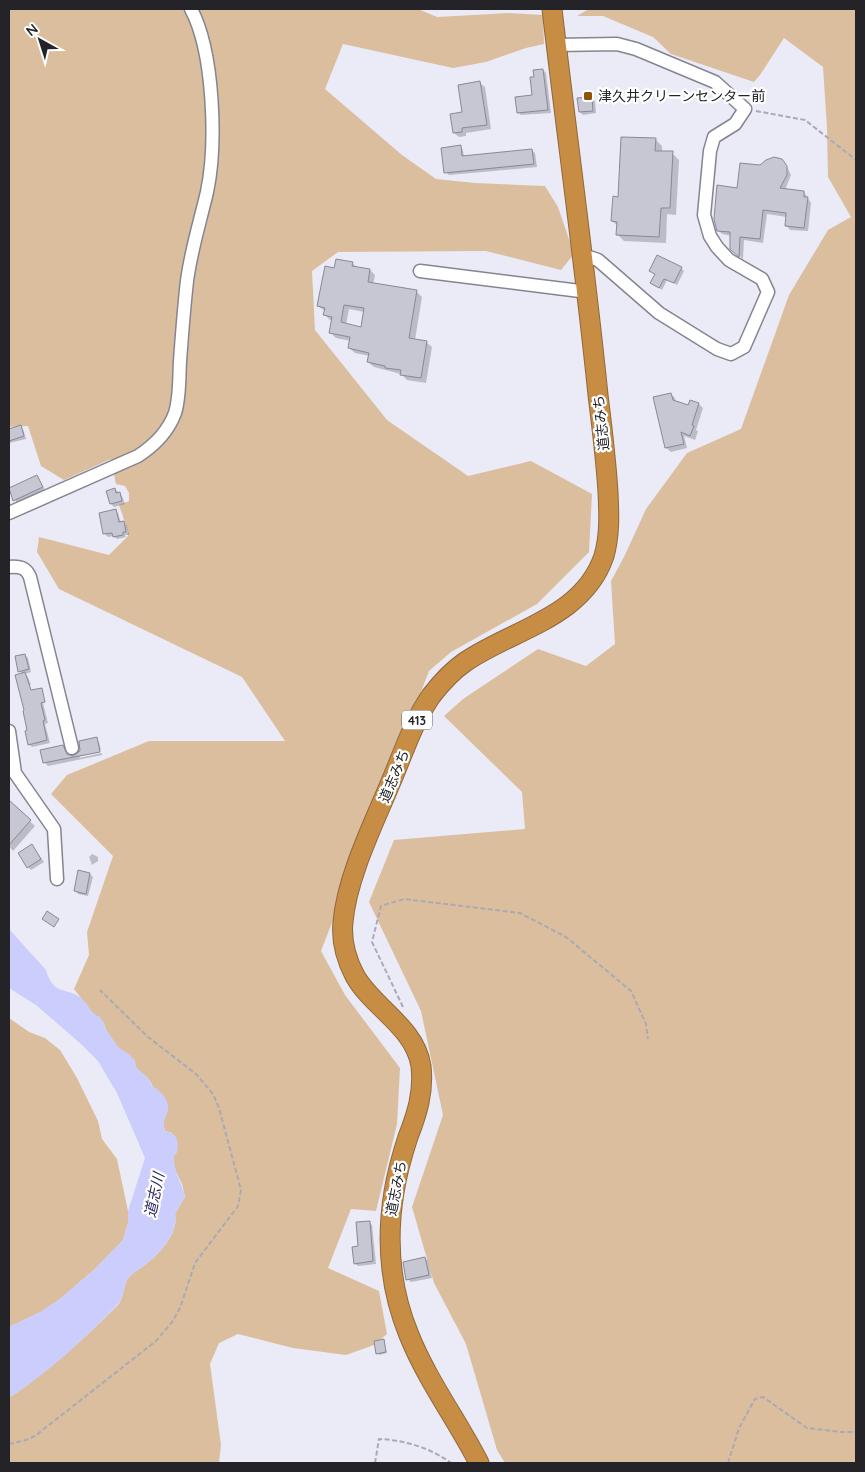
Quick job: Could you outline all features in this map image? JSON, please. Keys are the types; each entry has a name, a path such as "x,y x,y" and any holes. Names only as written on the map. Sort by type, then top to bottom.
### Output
{"highway":[{"name":"道志みち","path":"478,1463 463,1432 421,1362 408,1335 392,1279 390,1252 391,1210 402,1154 416,1120 420,1102 422,1084 418,1055 396,1021 370,996 357,980 345,952 342,936 346,900 360,861 416,722 430,697 454,670 489,648 544,621 566,607 580,594 593,577 603,558 608,537 607,472 588,292 552,9"}],"street":[{"path":"9,513 138,456 150,448 164,433 175,413 189,264 207,190 212,136 212,114 204,42 197,20 191,9"},
{"path":"556,45 617,44 636,49 715,82 745,109 736,124 714,137 710,152 704,215 710,236 717,247 729,260 762,279 768,292 744,347 731,354 717,349 659,313 598,260 583,255"},
{"path":"420,271 588,292"},
{"path":"9,567 18,566 23,568 30,577 72,748"},
{"path":"9,731 15,773 54,829 57,879"}],"path":[{"path":"745,109 805,120 856,160"},
{"path":"396,1021 406,1012 372,942 381,906 404,898 520,913 566,937 631,992 646,1024 648,1038"},
{"path":"9,1444 35,1436 156,1341 172,1322 180,1308 195,1263 238,1206 241,1190 219,1108 213,1094 196,1074 148,1037 100,990"},
{"path":"728,1463 738,1428 755,1399 763,1397 808,1428 856,1432"},
{"path":"375,1463 379,1439 394,1439 436,1452 451,1463"}],"shaded area":[{"path":"9,9 418,9 437,17 509,13 543,15 544,44 526,48 486,62 453,68 343,44 325,89 402,155 436,179 545,186 558,207 574,254 561,270 486,251 338,252 312,271 315,330 387,420 468,476 531,461 592,494 589,552 537,604 451,652 429,671 321,951 345,995 400,1068 397,1124 376,1211 351,1209 328,1268 379,1291 387,1334 374,1345 346,1355 293,1348 238,1334 219,1343 210,1364 221,1445 219,1463 9,1463 9,1398 66,1354 118,1305 129,1278 167,1243 174,1229 175,1214 185,1197 182,1184 173,1165 172,1133 165,1131 163,1123 166,1113 154,1089 147,1077 135,1067 135,1061 117,1046 104,1023 95,1016 74,989 89,955 87,932 113,856 51,794 67,775 149,741 285,741 242,677 59,589 37,552 39,537 109,555 128,536 119,505 129,501 129,493 125,486 116,484 111,459 64,480 41,466 28,426 9,427"},
{"path":"589,9 856,9 856,1463 505,1463 497,1450 466,1344 434,1283 412,1207 443,1115 421,1011 369,902 394,840 525,829 522,792 444,716 463,699 538,649 586,666 615,644 611,581 646,509 687,453 741,429 789,295 828,230 851,217 828,177 823,67 784,38 754,82 671,54 653,37 603,16 577,16"},
{"path":"9,1018 29,1032 45,1038 60,1050 77,1078 98,1121 102,1139 117,1159 128,1211 128,1223 123,1240 95,1269 60,1299 41,1312 9,1327"}],"water":[{"name":"道志川","path":"9,929 46,970 56,988 75,994 86,1003 94,1014 100,1017 119,1048 129,1054 135,1061 138,1069 165,1098 168,1108 164,1120 165,1131 173,1134 178,1142 174,1161 185,1197 175,1214 174,1229 167,1243 127,1280 117,1305 66,1354 9,1398 9,1327 40,1312 60,1299 95,1269 123,1240 128,1223 128,1211 145,1158 117,1093 98,1061 36,1005 9,988"}],"building":[{"path":"543,69 548,110 517,113 515,97 532,95 530,77 534,77 533,70"},
{"path":"480,81 487,125 462,128 462,132 453,133 450,114 462,112 458,85"},
{"path":"592,97 593,111 579,112 577,98"},
{"path":"621,137 656,138 655,151 673,151 670,208 661,208 659,237 616,235 617,222 611,221 613,196 618,197"},
{"path":"461,145 462,156 532,149 534,164 444,173 441,148"},
{"path":"774,157 782,159 787,166 787,175 780,188 804,191 804,197 808,197 804,228 785,226 786,213 763,210 760,239 740,237 739,257 730,249 730,232 717,231 714,219 717,185 737,188 740,163 760,165"},
{"path":"657,255 682,267 674,283 664,279 659,288 650,283 655,274 649,271"},
{"path":"336,259 353,262 352,266 370,269 368,282 417,290 409,338 427,341 421,378 400,375 401,370 385,368 385,366 367,362 369,353 348,348 350,337 329,333 332,317 323,315 325,308 317,306 325,266 334,268","holes":["344,305 364,308 361,327 341,322"]},
{"path":"671,393 673,400 688,405 690,400 699,403 690,436 681,432 684,444 665,448 653,397"},
{"path":"21,425 24,436 9,441 9,429"},
{"path":"37,475 43,487 13,501 9,488"},
{"path":"115,488 116,493 120,492 122,501 110,504 106,491"},
{"path":"116,509 119,522 124,521 126,532 123,532 123,535 113,537 112,533 103,534 99,513"},
{"path":"25,654 29,669 18,672 15,656"},
{"path":"25,672 31,690 42,688 45,702 41,703 47,740 28,745 24,710 15,675"},
{"path":"97,737 100,752 43,763 40,750 63,745 67,754 73,756 80,751 79,741"},
{"path":"9,800 31,820 9,845"},
{"path":"32,844 41,859 27,868 18,853"},
{"path":"78,870 90,873 86,894 74,891"},
{"path":"47,911 59,919 54,927 42,919"},
{"path":"370,1221 373,1261 354,1264 352,1247 358,1246 356,1222"},
{"path":"425,1257 429,1275 406,1280 403,1262"},
{"path":"384,1339 386,1352 376,1354 374,1341"}],"place":[{"name":"津久井クリーンセンター前","path":"588,96"}]}
